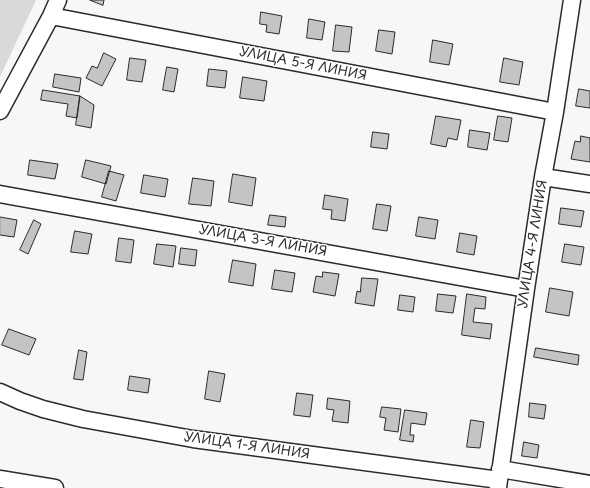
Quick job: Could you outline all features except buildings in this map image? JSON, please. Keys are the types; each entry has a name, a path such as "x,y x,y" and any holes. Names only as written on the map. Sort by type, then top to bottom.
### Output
{"street":[{"path":"0,111 51,16 58,0"},
{"name":"УЛИЦА 4-Я ЛИНИЯ","path":"499,479 543,176 555,112 572,0"},
{"name":"УЛИЦА 5-Я ЛИНИЯ","path":"51,16 555,112"},
{"path":"543,176 590,184"},
{"name":"УЛИЦА 3-Я ЛИНИЯ","path":"0,194 526,289"},
{"name":"УЛИЦА 1-Я ЛИНИЯ","path":"0,392 20,402 42,409 83,419 185,438 499,479 590,484"},
{"path":"0,479 55,488"}],"shaded area":[{"path":"0,0 36,0 0,77"}]}
